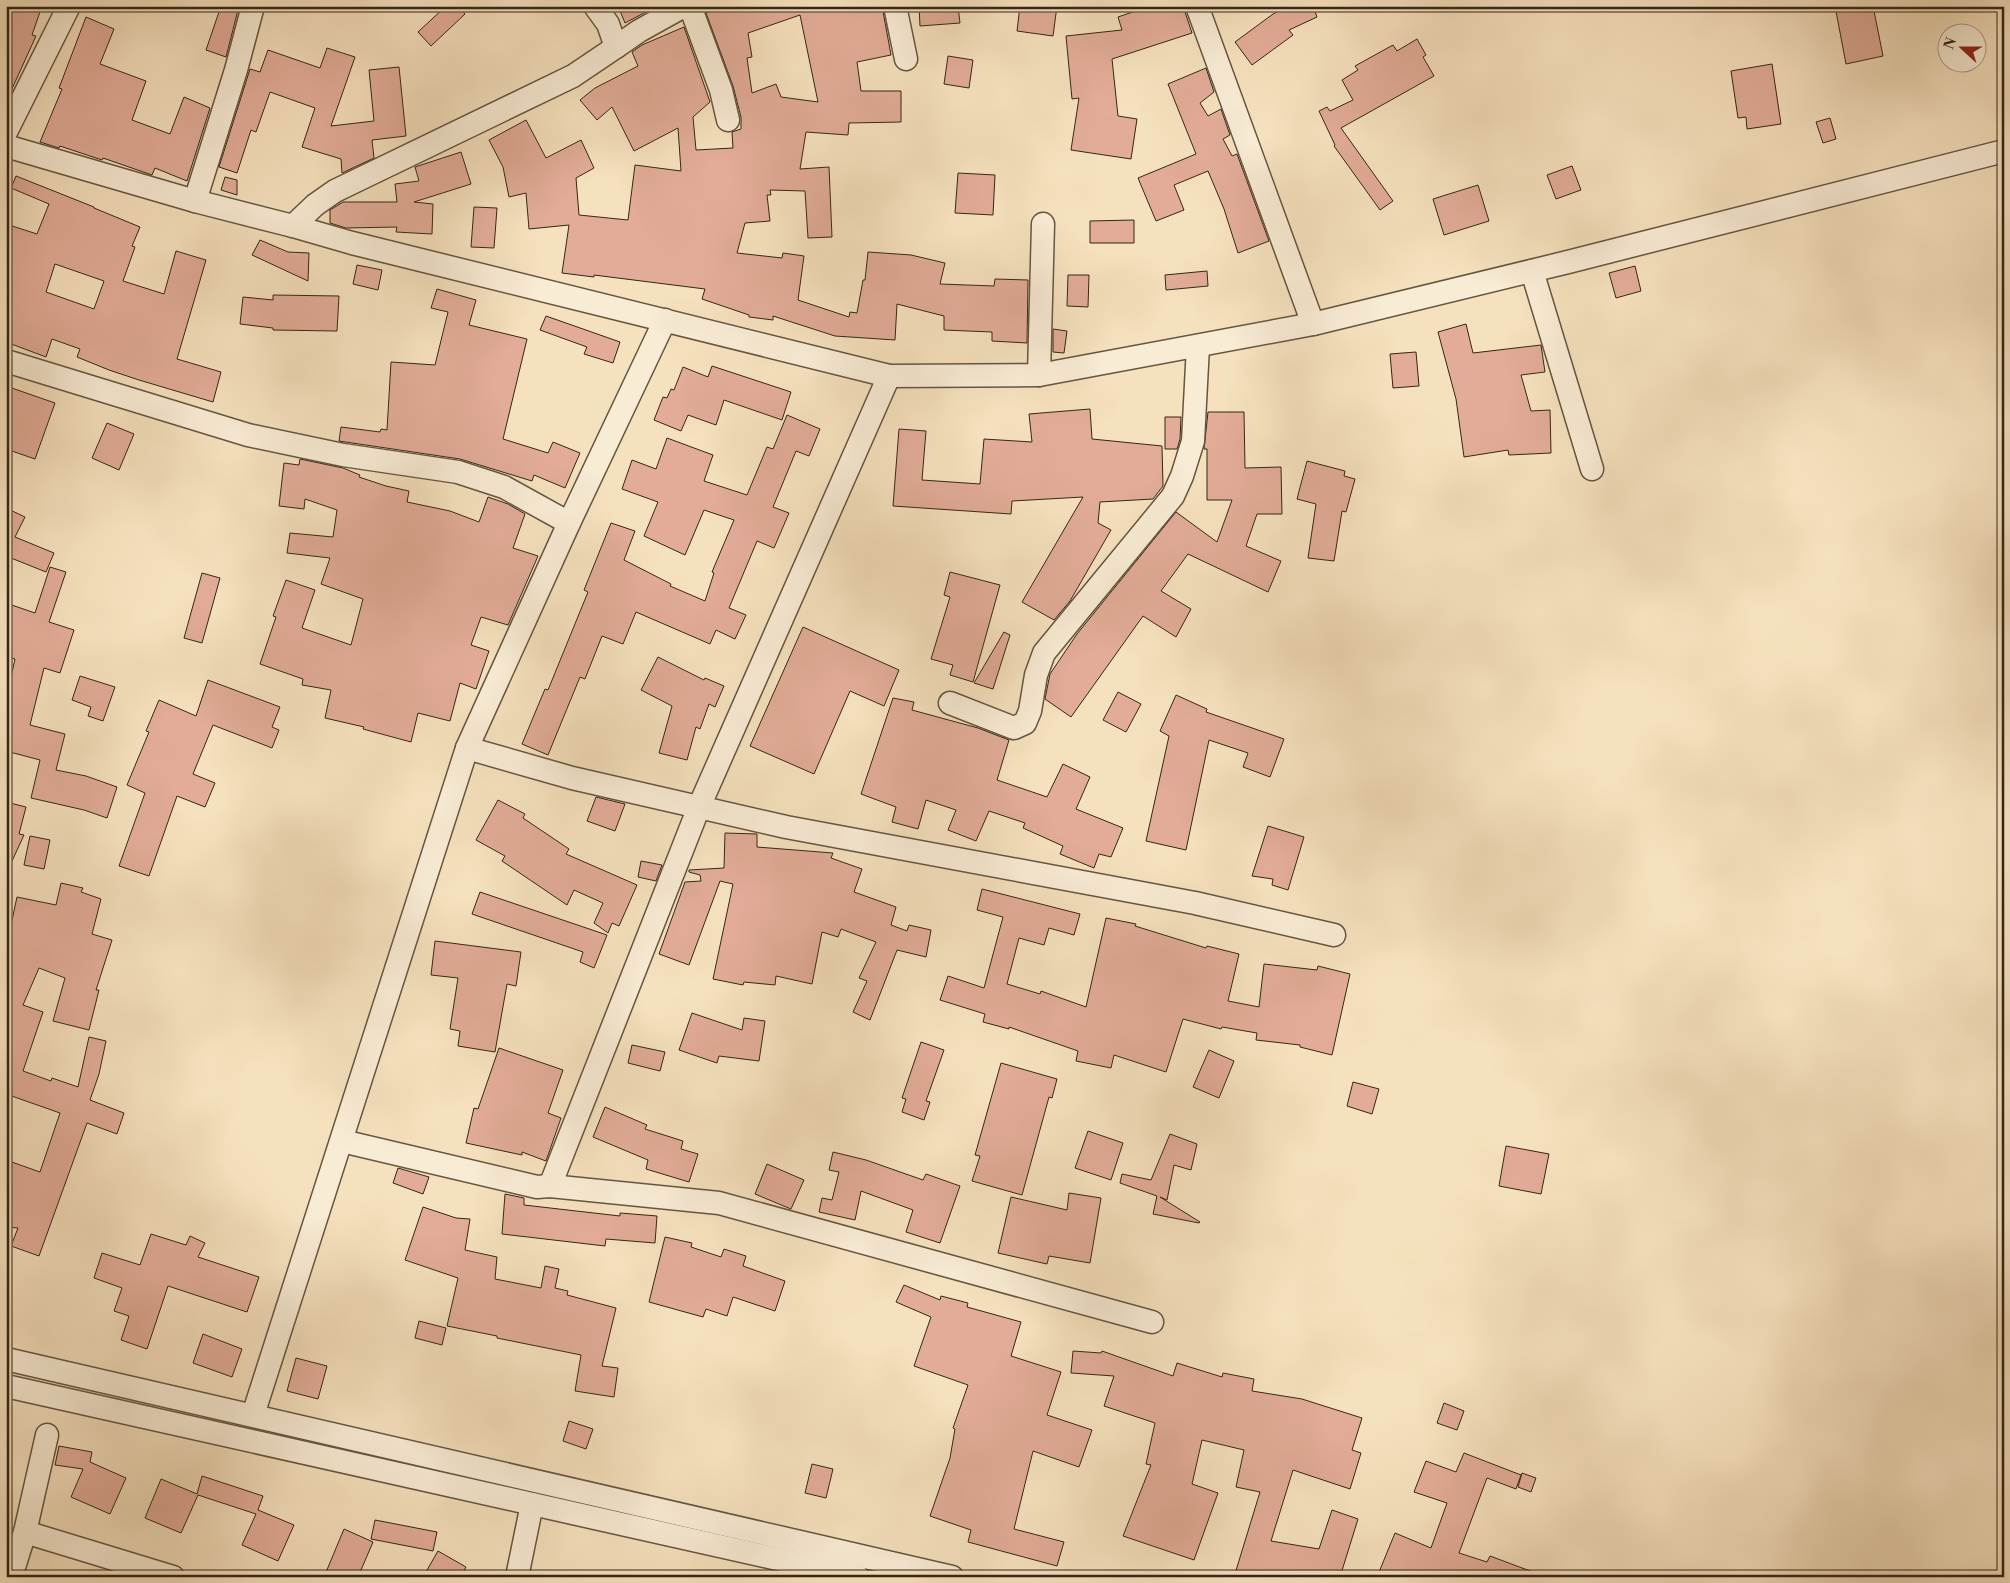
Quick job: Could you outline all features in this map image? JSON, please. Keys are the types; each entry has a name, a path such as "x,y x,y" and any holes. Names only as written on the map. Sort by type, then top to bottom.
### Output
{"street":[{"path":"6,132 69,6"},
{"path":"195,201 254,6"},
{"path":"595,6 608,24 616,48"},
{"path":"293,226 315,205 335,191 573,76 639,31 684,6"},
{"path":"690,6 721,90 728,120"},
{"path":"895,6 906,59"},
{"path":"1197,6 1313,324"},
{"path":"6,146 195,201 352,243 889,376 1039,374 1313,324 2004,151"},
{"path":"1039,374 1043,224"},
{"path":"1532,270 1592,469"},
{"path":"254,1415 467,748 569,523 665,320"},
{"path":"950,704 1014,728 1025,723 1030,711 1036,675 1044,653 1173,496 1182,476 1193,441 1198,346"},
{"path":"6,361 248,435 343,456 458,472 504,487 569,523"},
{"path":"550,1186 699,807 889,376"},
{"path":"467,748 572,778 786,827 1195,903 1334,935"},
{"path":"342,1141 537,1187 550,1186 719,1203 1152,1322"},
{"path":"6,1359 952,1577"},
{"path":"6,1386 858,1577"},
{"path":"11,1577 25,1532 47,1435"},
{"path":"517,1577 532,1504"},
{"path":"25,1532 173,1577"}],"building":[{"path":"6,6 42,6 32,35 36,36 6,102"},
{"path":"221,6 239,6 226,57 206,50"},
{"path":"446,6 458,6 465,14 431,46 418,32"},
{"path":"618,6 657,6 625,23"},
{"path":"725,6 882,6 891,55 857,62 861,91 901,91 901,122 849,123 848,135 806,132 800,169 829,167 832,237 808,238 805,191 770,190 771,195 767,195 770,221 745,223 737,253 782,258 783,253 804,256 798,300 849,317 850,312 857,313 863,280 865,280 868,252 911,255 945,263 940,284 994,286 995,279 1028,280 1027,343 992,341 992,332 944,330 944,316 897,304 895,340 835,336 773,316 773,320 749,317 749,315 702,299 705,289 594,275 594,277 562,273 569,225 529,229 526,193 509,197 503,167 489,140 526,120 546,158 581,140 594,168 576,178 579,215 628,220 635,165 681,171 678,128 634,151 612,107 597,120 580,100 595,88 638,66 632,52 642,45 684,27 710,102 693,117 696,150 733,148 732,132 741,129 741,117 733,86 706,13","holes":["800,15 818,102 781,97 776,84 752,93 747,58 752,57 748,33"]},
{"path":"919,6 958,6 960,23 920,26"},
{"path":"1020,6 1057,6 1053,36 1017,31"},
{"path":"1150,6 1183,6 1192,33 1112,59 1118,116 1137,119 1131,159 1071,150 1079,98 1072,99 1066,36 1122,30 1118,17"},
{"path":"1289,6 1313,6 1317,17 1289,30 1293,35 1252,65 1235,42 1273,14"},
{"path":"1835,6 1873,6 1883,56 1846,64"},
{"path":"86,17 114,29 100,64 146,81 132,120 170,134 184,97 210,108 187,181 155,168 152,175 103,158 102,160 60,146 59,148 40,142 62,89 59,88"},
{"path":"1417,39 1426,55 1423,57 1434,76 1341,128 1393,201 1380,210 1334,146 1319,111 1327,107 1330,111 1353,100 1342,80 1358,70 1355,66 1393,45 1397,51"},
{"path":"327,48 355,57 331,126 374,121 369,70 399,67 406,136 372,140 374,158 342,173 341,159 302,147 315,108 270,92 256,132 251,130 237,173 219,167 250,69 260,72 268,50 320,68"},
{"path":"948,56 973,60 969,88 944,84"},
{"path":"1772,64 1781,124 1747,129 1746,117 1738,118 1731,71"},
{"path":"1206,68 1214,92 1200,103 1208,116 1221,109 1230,135 1223,139 1232,156 1237,154 1269,241 1238,253 1224,209 1208,171 1174,185 1184,210 1156,221 1138,178 1196,154 1168,84"},
{"path":"1830,118 1836,139 1823,143 1816,122"},
{"path":"461,152 471,184 414,202 433,204 432,234 396,232 397,227 346,228 330,223 330,210 343,202 397,202 395,184 419,181 415,167"},
{"path":"1572,166 1581,190 1556,199 1547,175"},
{"path":"958,173 995,175 993,215 955,213"},
{"path":"16,176 140,227 132,246 135,247 123,281 164,294 176,251 206,260 177,359 221,372 213,402 109,370 77,357 80,349 52,339 46,357 6,342 6,224 37,234 49,204 11,188","holes":["55,264 104,281 94,309 46,292"]},
{"path":"225,177 237,180 237,195 221,190"},
{"path":"1478,185 1489,221 1444,235 1433,199"},
{"path":"474,207 497,208 494,248 471,247"},
{"path":"1134,220 1134,243 1090,243 1090,221"},
{"path":"260,240 288,252 309,253 308,281 252,255"},
{"path":"357,265 382,270 378,290 353,284"},
{"path":"1635,266 1641,291 1616,298 1609,273"},
{"path":"1207,271 1208,286 1166,290 1165,275"},
{"path":"1068,275 1089,275 1088,307 1067,306"},
{"path":"437,289 476,300 469,325 527,339 503,439 548,453 553,442 580,453 565,488 534,475 532,481 460,459 339,441 341,427 380,432 381,429 387,430 391,362 435,365 448,312 431,308"},
{"path":"273,295 339,296 337,331 273,330 273,328 240,324 243,297 273,300"},
{"path":"546,316 620,342 613,363 584,354 587,347 540,330"},
{"path":"1466,324 1473,353 1541,345 1545,372 1521,375 1531,411 1550,410 1551,453 1509,455 1508,450 1464,457 1456,399 1438,332"},
{"path":"1053,329 1067,331 1064,353 1053,352"},
{"path":"1416,352 1419,386 1393,388 1390,354"},
{"path":"712,366 791,392 782,420 724,400 716,425 688,415 681,431 654,420 663,397 667,398 671,389 674,390 683,367 708,377"},
{"path":"6,386 55,403 35,459 6,449"},
{"path":"1090,409 1092,439 1162,446 1163,486 1153,499 1100,502 1098,523 1111,530 1070,601 1054,620 1022,602 1083,497 1012,501 1011,514 893,506 899,429 926,431 922,480 980,484 984,439 1032,442 1029,414"},
{"path":"1208,412 1244,412 1245,468 1281,467 1282,514 1257,514 1246,546 1281,561 1268,592 1188,554 1161,591 1191,609 1176,637 1143,616 1071,717 1045,699 1050,674 1077,634 1176,512 1217,542 1232,500 1207,500 1207,449 1204,449"},
{"path":"787,415 820,429 809,456 796,451 773,507 789,513 774,548 757,541 729,608 746,615 735,639 716,630 710,644 636,612 623,644 602,636 585,679 580,677 548,755 522,744 545,689 548,690 588,592 584,590 611,523 635,531 624,560 671,584 670,586 705,601 714,573 712,572 734,520 704,510 685,555 644,536 658,502 622,489 632,460 656,469 667,438 713,455 704,481 747,495 767,447 773,449"},
{"path":"1165,417 1181,417 1180,439 1177,449 1165,449"},
{"path":"107,423 134,434 119,470 92,458"},
{"path":"300,459 343,468 360,475 359,477 409,491 407,502 450,511 479,522 488,497 508,504 525,514 513,548 538,556 508,625 481,617 471,645 489,651 476,689 460,683 450,721 418,713 411,742 363,729 364,727 325,718 331,690 302,685 303,679 260,664 276,617 273,616 286,580 315,590 302,628 351,645 363,599 321,584 330,558 287,553 290,533 333,537 337,510 305,499 304,509 279,506 284,463 299,465"},
{"path":"1307,461 1345,471 1344,476 1355,479 1346,512 1342,511 1334,561 1308,558 1316,504 1297,499"},
{"path":"6,508 25,517 15,537 54,553 46,572 6,556"},
{"path":"50,567 66,572 49,622 74,630 60,673 44,668 30,725 65,734 56,770 86,776 117,787 107,818 84,810 31,798 40,760 6,751 6,699 15,659 6,657 6,603 35,613"},
{"path":"950,572 1000,585 973,682 950,675 953,665 931,659 950,597 944,595"},
{"path":"202,573 220,578 202,643 184,638"},
{"path":"803,627 899,670 884,706 850,691 814,774 750,746"},
{"path":"1004,632 1010,635 993,689 974,683"},
{"path":"658,657 704,680 705,678 724,686 715,707 709,704 700,729 696,727 687,760 659,753 672,706 641,690"},
{"path":"80,676 115,687 103,721 88,716 91,707 72,700"},
{"path":"208,680 280,707 272,727 279,730 272,748 213,725 193,774 215,783 205,807 177,796 149,876 119,866 145,793 127,785 149,732 146,731 159,700 196,716"},
{"path":"1118,692 1141,704 1126,732 1103,720"},
{"path":"1176,695 1207,709 1206,712 1284,739 1270,777 1243,767 1248,753 1209,740 1186,850 1146,841 1169,736 1160,731"},
{"path":"893,698 914,702 912,710 978,728 1009,740 997,780 1047,797 1063,764 1090,777 1076,809 1123,828 1111,857 1099,854 1094,868 1060,854 1063,846 1023,828 1025,823 989,811 976,841 948,830 956,810 926,800 918,829 892,822 896,807 861,794"},
{"path":"596,797 625,804 615,831 587,821"},
{"path":"498,800 525,814 523,818 569,849 566,854 637,885 619,926 612,923 608,933 594,923 603,903 574,890 567,905 502,861 505,856 476,840"},
{"path":"6,802 26,807 19,834 24,835 6,874"},
{"path":"1268,826 1304,837 1288,890 1272,885 1273,879 1252,876"},
{"path":"725,833 757,834 757,847 833,853 831,858 862,869 854,892 896,907 891,925 907,931 909,925 931,930 926,957 897,950 870,1020 853,1012 867,981 859,978 876,942 841,929 838,937 822,932 812,984 776,976 775,985 744,982 743,985 713,979 733,884 720,881 689,965 659,954 685,882 701,881 700,875 689,872 689,870 724,868"},
{"path":"30,836 50,840 44,869 24,865"},
{"path":"641,861 662,865 656,881 638,877"},
{"path":"61,883 83,888 81,892 101,899 92,934 112,940 96,990 99,990 89,1030 53,1021 65,978 39,968 23,1005 43,1012 23,1071 51,1081 52,1078 78,1087 89,1037 106,1041 99,1074 90,1100 124,1113 117,1134 87,1123 39,1256 11,1246 18,1228 6,1227 6,1160 40,1172 60,1113 6,1094 6,948 17,897 56,905"},
{"path":"982,889 1080,914 1074,935 1049,928 1044,945 1019,938 1007,984 1040,994 1041,991 1086,1007 1106,918 1136,924 1135,926 1206,948 1207,946 1239,954 1228,1001 1259,1007 1264,964 1317,970 1318,966 1350,974 1332,1055 1300,1047 1300,1045 1256,1040 1257,1033 1222,1027 1221,1029 1183,1019 1166,1072 1114,1055 1111,1068 1076,1061 1078,1051 1009,1027 1009,1029 983,1022 985,1014 940,1000 948,976 984,988 1003,917 977,910"},
{"path":"480,892 607,935 594,968 580,962 583,952 472,914"},
{"path":"435,941 521,952 516,986 507,984 495,1052 458,1046 460,1031 450,1029 458,978 431,975"},
{"path":"692,1013 742,1030 744,1018 765,1021 759,1061 719,1056 717,1063 679,1050"},
{"path":"921,1042 944,1050 926,1101 930,1102 924,1120 902,1112 906,1099 902,1098"},
{"path":"632,1045 665,1052 660,1071 628,1063"},
{"path":"499,1048 563,1070 548,1113 561,1118 546,1161 522,1152 522,1155 466,1143 474,1108 478,1109"},
{"path":"1209,1050 1234,1061 1219,1098 1193,1087"},
{"path":"1001,1063 1057,1079 1052,1098 1049,1097 1022,1195 972,1181 980,1156 975,1155"},
{"path":"1353,1082 1379,1089 1372,1114 1347,1106"},
{"path":"605,1107 647,1125 645,1129 683,1141 681,1149 698,1154 689,1182 646,1169 648,1160 593,1137"},
{"path":"1088,1131 1123,1143 1111,1180 1075,1168"},
{"path":"1170,1134 1197,1144 1191,1170 1174,1165 1167,1200 1160,1197 1199,1223 1153,1214 1157,1196 1120,1183 1122,1174 1151,1180"},
{"path":"1506,1146 1549,1154 1541,1194 1499,1186"},
{"path":"833,1152 866,1160 923,1180 926,1174 960,1186 940,1243 906,1232 913,1210 861,1191 855,1220 819,1212 822,1198 832,1200 839,1172 829,1170"},
{"path":"767,1164 804,1180 791,1209 755,1194"},
{"path":"398,1168 429,1177 423,1194 393,1183"},
{"path":"1069,1193 1101,1198 1090,1263 1049,1256 1047,1264 998,1253 1011,1197 1067,1210"},
{"path":"505,1194 524,1198 524,1205 620,1216 620,1213 657,1216 655,1243 606,1239 605,1246 502,1234"},
{"path":"423,1207 456,1218 470,1219 465,1250 497,1257 495,1279 541,1288 545,1266 559,1269 555,1288 568,1291 567,1295 616,1308 602,1366 618,1368 614,1397 575,1391 581,1355 447,1326 458,1278 405,1260"},
{"path":"151,1234 186,1245 190,1236 205,1243 198,1257 259,1277 247,1312 168,1286 147,1349 121,1340 129,1316 114,1311 122,1288 94,1278 102,1253 140,1265"},
{"path":"665,1237 692,1243 691,1247 721,1257 724,1249 746,1256 743,1266 785,1281 775,1311 733,1297 727,1316 706,1309 703,1317 649,1302"},
{"path":"904,1285 940,1300 941,1296 968,1303 967,1307 1021,1322 1011,1356 1061,1372 1047,1415 1092,1430 1079,1467 1033,1451 1014,1529 1064,1542 1057,1566 968,1542 971,1530 930,1516 950,1458 955,1429 953,1428 968,1385 914,1366 931,1317 896,1302"},
{"path":"419,1321 446,1328 442,1345 415,1338"},
{"path":"203,1334 242,1349 232,1377 193,1363"},
{"path":"1073,1351 1101,1353 1102,1351 1173,1376 1177,1363 1222,1377 1223,1373 1254,1379 1252,1391 1302,1399 1362,1418 1352,1450 1361,1453 1350,1489 1293,1470 1271,1541 1319,1549 1332,1510 1358,1519 1340,1577 1291,1577 1262,1571 1260,1577 1234,1577 1260,1492 1236,1487 1244,1450 1202,1440 1192,1484 1218,1493 1194,1560 1123,1536 1151,1465 1146,1464 1155,1423 1104,1406 1114,1376 1071,1373"},
{"path":"296,1358 327,1366 318,1399 287,1391"},
{"path":"1444,1403 1464,1411 1457,1430 1437,1423"},
{"path":"569,1421 593,1429 586,1449 563,1441"},
{"path":"59,1446 92,1452 90,1462 126,1478 110,1514 71,1497 83,1469 55,1465"},
{"path":"1464,1453 1521,1475 1516,1489 1487,1478 1459,1553 1487,1562 1490,1556 1541,1575 1541,1577 1377,1577 1395,1533 1431,1548 1447,1503 1414,1492 1426,1461 1456,1472"},
{"path":"812,1464 833,1469 826,1498 805,1493"},
{"path":"1522,1473 1536,1478 1531,1492 1518,1487"},
{"path":"202,1476 263,1496 258,1510 294,1525 278,1561 242,1545 256,1514 198,1495 181,1533 145,1518 161,1479 197,1494"},
{"path":"375,1520 437,1532 433,1551 371,1539"},
{"path":"344,1529 373,1542 358,1577 324,1577"},
{"path":"438,1551 466,1567 461,1577 423,1577"}]}
